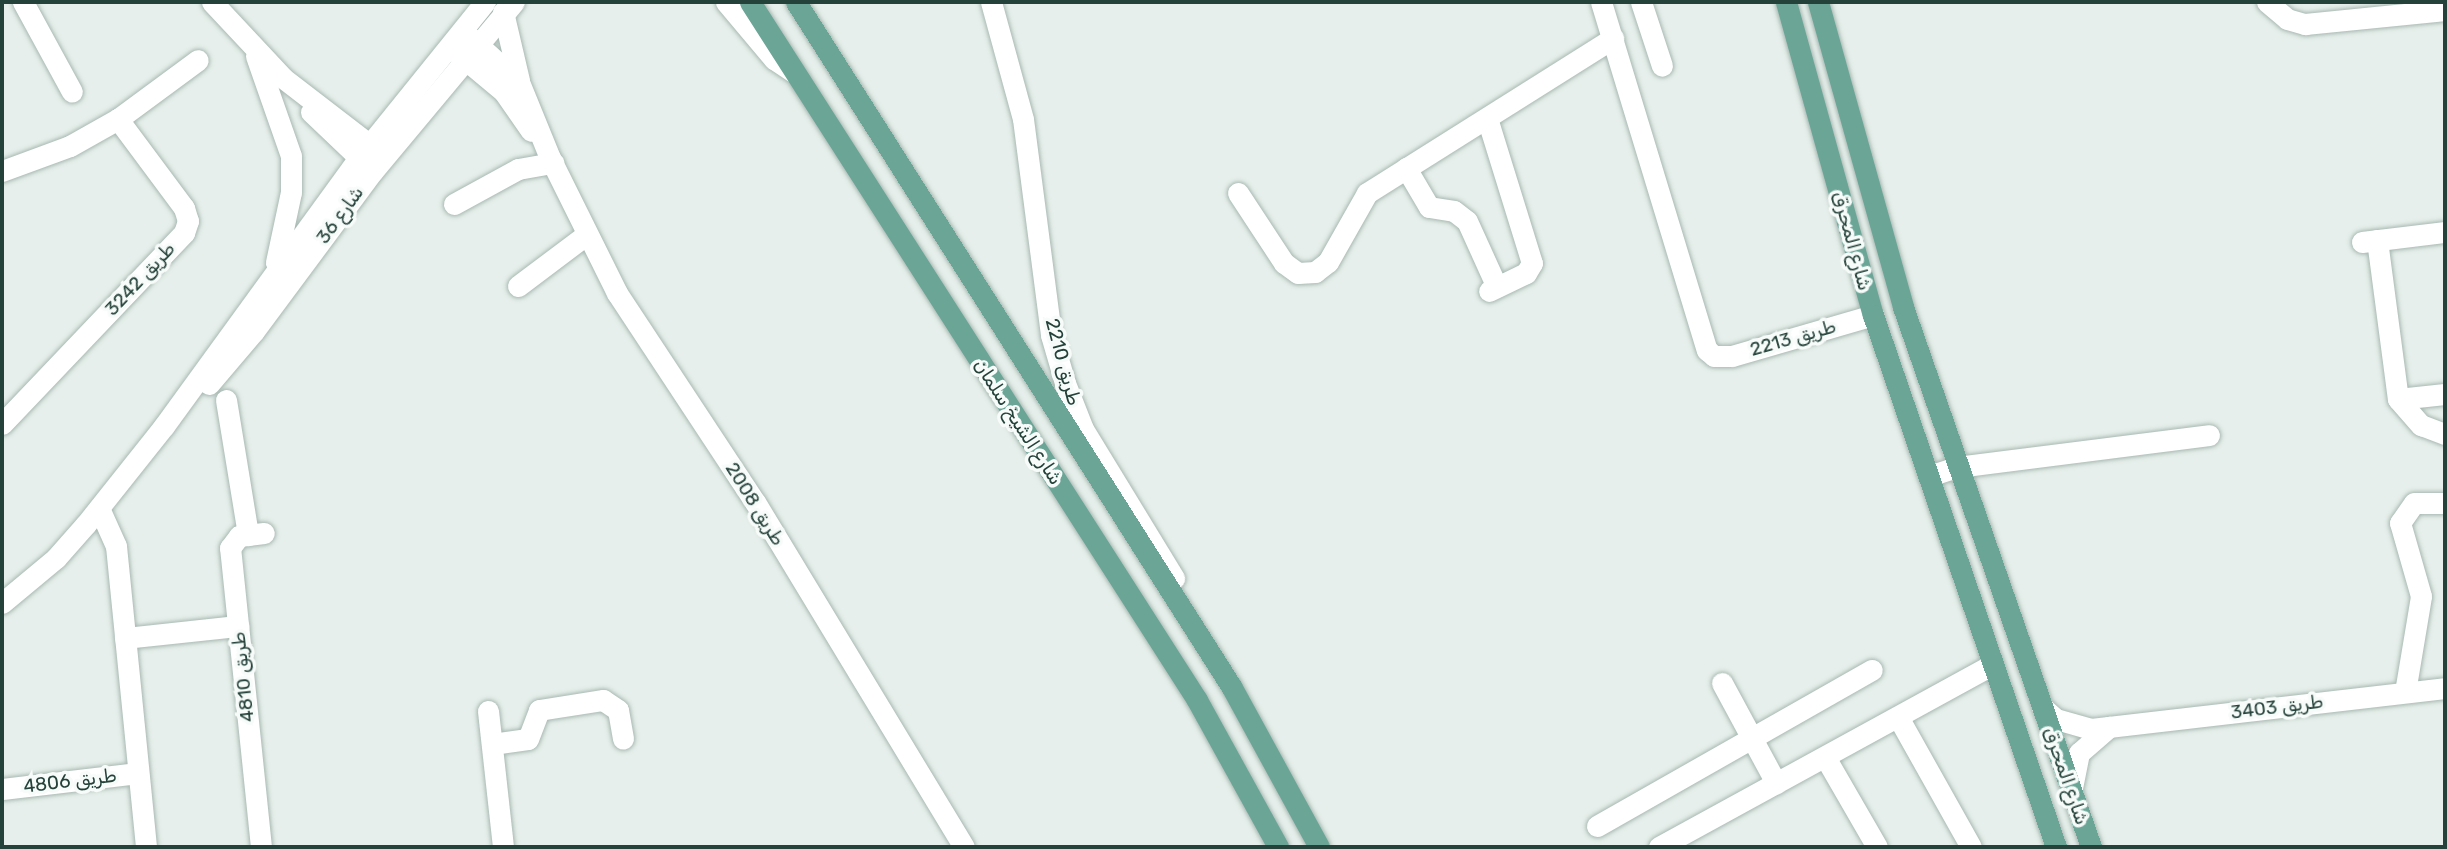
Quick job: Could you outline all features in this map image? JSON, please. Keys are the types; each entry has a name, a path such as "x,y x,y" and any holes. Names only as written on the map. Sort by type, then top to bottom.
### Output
{"main road":[{"name":"شارع الشيخ سلمان","path":"750,2 1197,699 1278,847"},
{"name":"شارع الشيخ سلمان","path":"796,2 1231,686 1319,847"},
{"name":"شارع المحرق","path":"1786,2 1872,315 2056,847"},
{"name":"شارع المحرق","path":"1818,2 1903,307 2091,847"},
{"path":"1992,665 2011,668 2033,683"}],"street":[{"path":"23,2 72,92"},
{"path":"212,2 254,51 371,157"},
{"path":"726,2 775,59 793,72"},
{"name":"طريق 2210","path":"991,2 1023,119 1051,335 1065,383 1083,429 1197,615 1231,686"},
{"path":"1238,193 1284,263 1307,274 1328,262 1367,193 1613,38 1603,8 1641,2 1662,66"},
{"path":"2267,2 2287,19 2305,24 2445,10"},
{"path":"501,5 519,82"},
{"name":"شارع 36","path":"2,603 56,558 99,508 164,426 273,275 464,45 501,5"},
{"name":"طريق 2213","path":"1613,38 1703,341 1714,356 1732,356 1872,315"},
{"name":"طريق 2008","path":"464,45 519,82 586,235 628,312 755,502 964,847"},
{"name":"طريق 2008","path":"464,45 505,92 552,161"},
{"path":"254,51 291,156 289,203 273,275"},
{"path":"2,171 70,146 118,119 198,60"},
{"path":"1406,168 1429,207 1454,211 1467,221 1493,289 1529,271 1532,259 1487,118"},
{"name":"طريق 3242","path":"2,424 184,233 188,221 184,208 118,119"},
{"name":"شارع 36","path":"164,426 212,381 254,331 371,157"},
{"path":"454,204 519,169 552,161"},
{"path":"2445,232 2370,241 2398,399 2421,425 2445,434"},
{"path":"518,286 586,235"},
{"path":"2398,399 2445,394"},
{"name":"طريق 4810","path":"226,400 256,534 234,539 230,548 261,847"},
{"path":"1929,477 1957,467 2209,435"},
{"path":"2405,692 2421,596 2400,523 2414,503 2445,503"},
{"path":"99,508 116,546 146,847"},
{"path":"125,638 238,625"},
{"path":"1659,847 1992,665"},
{"path":"1597,826 1872,670"},
{"path":"1722,683 1776,783"},
{"name":"طريق 3403","path":"2042,707 2072,727 2109,727 2445,688"},
{"path":"492,744 528,739 539,710 603,700 618,710 623,739"},
{"path":"488,711 503,847"},
{"path":"1898,717 1971,847"},
{"path":"2071,793 2079,753 2109,727"},
{"path":"1825,757 1877,847"},
{"name":"طريق 4806","path":"2,789 138,773"}]}
